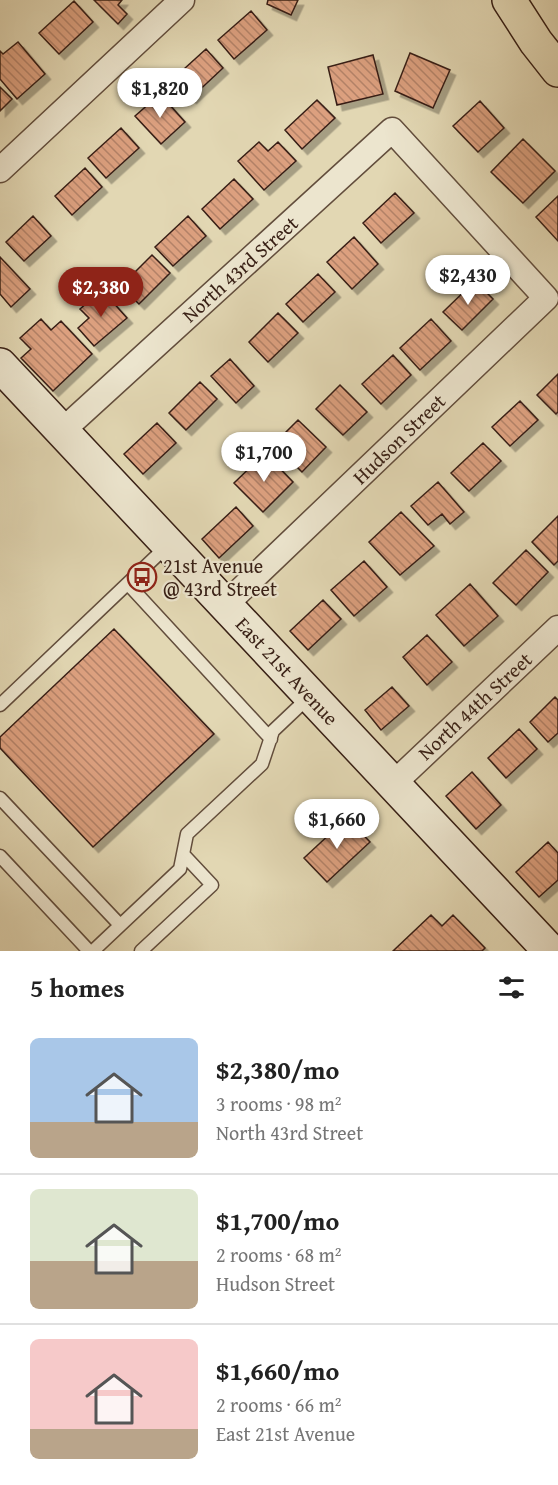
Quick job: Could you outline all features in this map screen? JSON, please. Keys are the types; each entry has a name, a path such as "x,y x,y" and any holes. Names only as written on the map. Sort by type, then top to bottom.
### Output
{"main road":[{"path":"509,0 536,42 558,70"}],"street":[{"path":"0,170 182,0"},
{"name":"North 43rd Street","path":"62,431 392,130 546,298"},
{"name":"Hudson Street","path":"225,605 546,298"},
{"name":"East 21st Avenue","path":"0,365 550,951"},
{"name":"North 44th Street","path":"393,784 558,628"}],"lane":[{"path":"0,705 168,545"},
{"path":"128,584 271,739"},
{"path":"0,856 91,951 180,870 188,834 262,764 273,731 310,696"},
{"path":"0,798 120,925"},
{"path":"141,951 212,885 183,854"}],"building":[{"path":"94,0 122,0 118,5 127,14 118,24"},
{"path":"268,0 298,0 291,15 267,4"},
{"path":"74,1 93,22 59,54 39,33"},
{"path":"251,11 267,30 234,59 218,40"},
{"path":"18,42 45,74 17,99 0,79 0,51 3,54"},
{"path":"206,49 223,68 191,98 173,79"},
{"path":"410,53 450,70 433,108 395,91"},
{"path":"373,55 383,94 337,105 328,67"},
{"path":"0,87 12,99 0,111"},
{"path":"160,94 185,122 161,144 135,116"},
{"path":"317,100 335,118 302,149 285,130"},
{"path":"480,101 504,128 478,152 453,126"},
{"path":"121,128 139,148 106,178 88,158"},
{"path":"523,139 555,171 523,203 491,172"},
{"path":"259,142 268,151 278,142 296,161 264,190 238,161"},
{"path":"85,168 102,187 72,215 55,196"},
{"path":"234,179 253,199 220,229 202,209"},
{"path":"395,193 414,213 381,243 363,223"},
{"path":"558,196 558,241 536,217"},
{"path":"33,216 51,236 24,261 6,242"},
{"path":"188,216 206,236 173,266 155,247"},
{"path":"354,237 378,264 352,289 327,262"},
{"path":"152,255 170,273 139,304 121,286"},
{"path":"0,257 30,289 11,307 0,294"},
{"path":"318,274 335,292 303,322 286,304"},
{"path":"475,281 493,299 462,330 443,312"},
{"path":"102,290 127,318 94,346 78,328 89,318 80,309"},
{"path":"278,313 298,333 268,362 249,342"},
{"path":"41,319 51,330 61,321 92,354 53,391 21,358 31,349 20,338"},
{"path":"431,319 451,341 420,370 400,348"},
{"path":"393,355 411,375 381,404 362,384"},
{"path":"230,359 254,386 236,403 211,376"},
{"path":"558,374 558,412 556,414 537,395"},
{"path":"200,382 217,399 186,430 169,413"},
{"path":"340,385 367,412 343,435 316,409"},
{"path":"520,401 538,420 510,446 492,427"},
{"path":"298,420 326,447 302,472 283,453 295,441 286,432"},
{"path":"157,423 176,443 143,474 124,454"},
{"path":"483,443 501,461 469,491 451,473"},
{"path":"265,453 293,482 263,512 234,483"},
{"path":"438,482 464,512 450,524 442,514 428,525 411,506"},
{"path":"236,507 253,526 219,558 202,539"},
{"path":"401,512 434,546 400,575 369,542"},
{"path":"558,516 558,561 554,565 532,542"},
{"path":"526,550 548,572 516,605 493,583"},
{"path":"364,561 387,587 354,616 331,590"},
{"path":"470,584 498,616 464,646 436,615"},
{"path":"323,600 341,619 308,650 290,631"},
{"path":"114,629 214,734 93,847 0,748 0,737"},
{"path":"427,635 452,662 427,685 403,657"},
{"path":"392,687 409,706 381,730 365,710"},
{"path":"555,697 558,700 558,733 548,742 530,722"},
{"path":"519,729 537,749 506,778 488,758"},
{"path":"472,772 501,805 476,829 446,796"},
{"path":"347,818 370,842 327,882 304,858"},
{"path":"548,842 558,853 558,880 539,897 516,872"},
{"path":"431,915 442,926 453,915 485,948 482,951 393,951"}],"place":[{"name":"21st Avenue @ 43rd Street","path":"142,577"}]}
